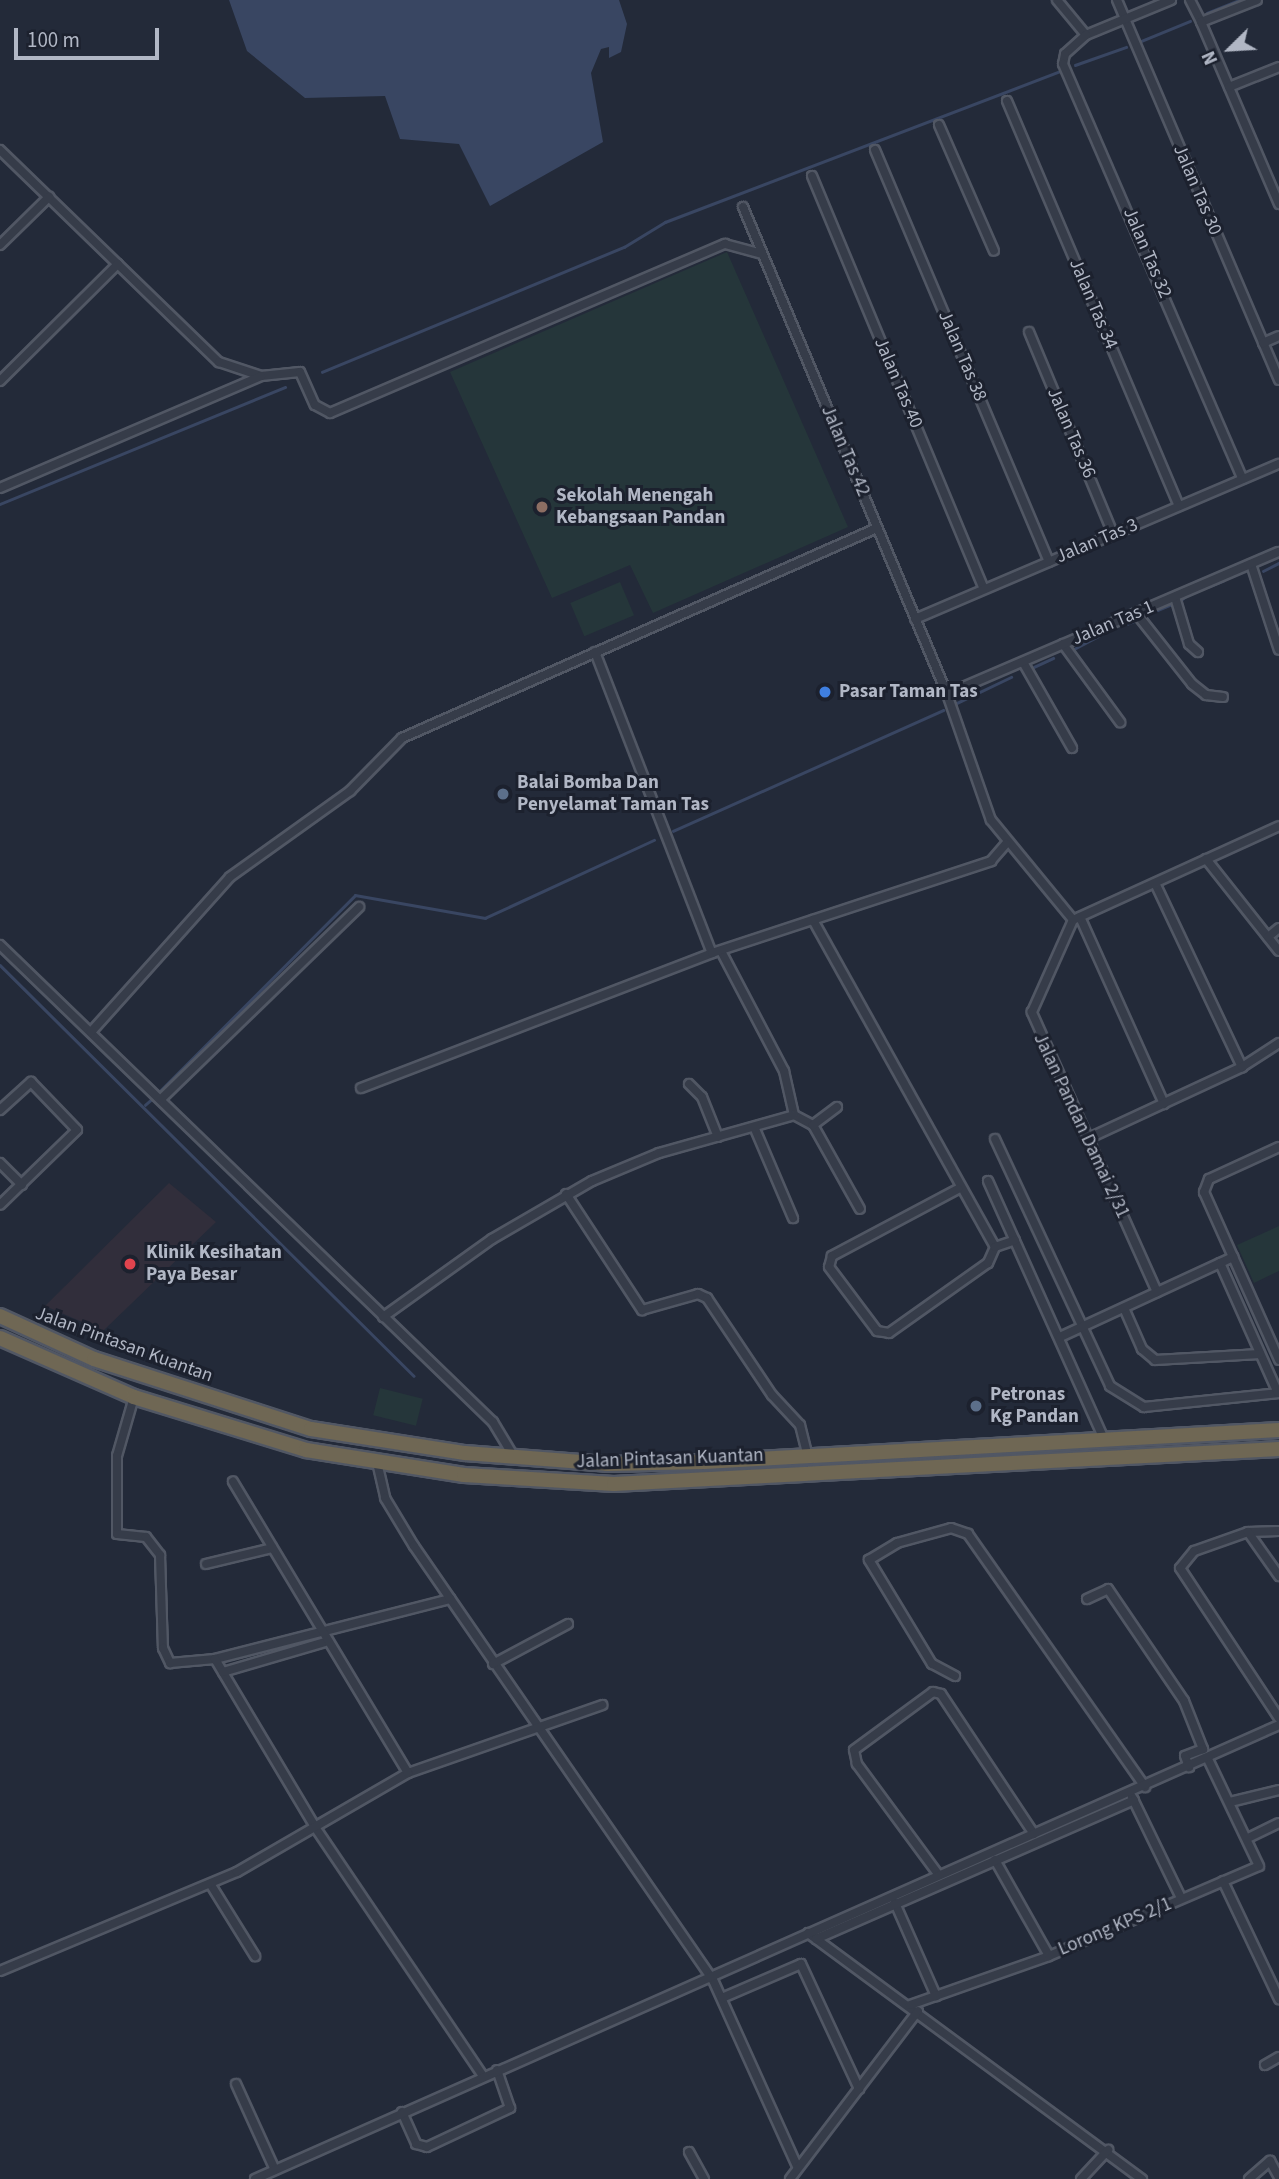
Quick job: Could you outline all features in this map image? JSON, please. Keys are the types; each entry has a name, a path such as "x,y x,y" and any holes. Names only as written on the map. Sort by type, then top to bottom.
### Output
{"highway":[{"name":"Jalan Pintasan Kuantan","path":"0,1316 94,1359 311,1429 514,1457 607,1464 808,1456 1279,1430"},
{"name":"Jalan Pintasan Kuantan","path":"0,1338 134,1397 306,1450 464,1475 614,1484 1279,1449"}],"street":[{"path":"1057,0 1086,35 1171,0"},
{"name":"Jalan Tas 30","path":"1117,0 1279,380"},
{"path":"1191,0 1279,204"},
{"path":"1201,22 1257,0"},
{"name":"Jalan Tas 32","path":"1086,35 1065,54 1063,64 1243,479"},
{"path":"1229,87 1279,67"},
{"name":"Jalan Tas 34","path":"1007,101 1179,506"},
{"path":"939,125 993,251"},
{"path":"0,150 219,362 261,376"},
{"name":"Jalan Tas 38","path":"875,150 1049,562"},
{"name":"Jalan Tas 40","path":"812,176 984,589"},
{"path":"0,245 49,197"},
{"name":"Jalan Tas 42","path":"743,207 947,694 991,820 1006,844"},
{"path":"0,488 261,376 300,372 315,405 342,411 724,244 762,254"},
{"path":"0,381 118,264"},
{"name":"Jalan Tas 36","path":"1028,332 1114,534"},
{"path":"1263,343 1279,336"},
{"name":"Jalan Tas 3","path":"915,619 1279,464"},
{"path":"91,1032 230,877 350,791 396,742 877,528"},
{"name":"Jalan Tas 1","path":"947,694 1279,552"},
{"path":"1251,564 1279,650"},
{"path":"1175,597 1189,644 1199,652"},
{"path":"1136,613 1192,684 1206,695 1223,697"},
{"path":"1063,645 1120,722"},
{"path":"595,652 717,952 784,1071 793,1115"},
{"path":"1023,662 1072,748"},
{"path":"1077,919 1206,859 1277,830"},
{"path":"361,1088 717,952 991,861 1006,844 1030,863 1077,919 1164,1104"},
{"path":"1206,859 1279,951"},
{"path":"1155,883 1242,1067"},
{"path":"161,1099 359,907"},
{"name":"Jalan Pandan Damai 2/31","path":"1077,919 1032,1018 1157,1293"},
{"path":"813,920 958,1189 995,1247"},
{"path":"1268,937 1279,928"},
{"path":"0,945 493,1422 514,1457"},
{"path":"1087,1139 1242,1067 1279,1043"},
{"path":"0,1111 31,1083 78,1130 0,1205"},
{"path":"689,1084 702,1097 718,1137"},
{"path":"813,1125 837,1107"},
{"path":"383,1317 566,1195 640,1160 755,1129 793,1115 813,1125 860,1209"},
{"path":"755,1129 793,1218"},
{"path":"995,1139 1105,1379 1136,1405 1278,1393 1220,1263"},
{"path":"1279,1147 1204,1185 1279,1360"},
{"path":"0,1163 22,1185"},
{"path":"988,1181 1104,1439"},
{"path":"958,1189 832,1256 829,1267 877,1331 889,1333 988,1263 995,1247 1015,1240"},
{"path":"566,1195 642,1311 698,1294 708,1298 772,1395 800,1424 808,1456"},
{"path":"1060,1337 1233,1257"},
{"path":"1124,1308 1142,1349 1155,1360 1260,1354"},
{"path":"134,1397 117,1456 117,1534 146,1537 160,1555 162,1633 170,1662 215,1660 323,1637"},
{"path":"377,1462 385,1498 450,1599 713,1980 798,2168"},
{"path":"233,1482 323,1637 408,1773"},
{"path":"955,1676 932,1664 869,1560 897,1543 951,1528 968,1534 1145,1787"},
{"path":"1279,1531 1248,1532 1194,1551 1180,1574 1279,1718"},
{"path":"1248,1532 1279,1576"},
{"path":"206,1564 272,1548"},
{"path":"1087,1599 1108,1589 1184,1701 1203,1749 1185,1756 1189,1767"},
{"path":"223,1672 323,1637 450,1599"},
{"path":"493,1664 568,1624"},
{"path":"215,1660 315,1826 483,2076"},
{"path":"937,1874 857,1763 854,1750 933,1692 941,1694 1034,1834"},
{"path":"0,1971 211,1885 408,1773 602,1705"},
{"path":"255,2179 483,2076 995,1860 1279,1725"},
{"path":"1208,1759 1248,1838 1279,1823"},
{"path":"1230,1802 1279,1790"},
{"path":"812,1936 937,1874 1132,1796"},
{"path":"1132,1796 1181,1898"},
{"name":"Lorong KPS 2/1","path":"910,2005 1049,1956 1259,1866 1248,1838"},
{"path":"995,1860 1049,1956"},
{"path":"1223,1881 1279,1999"},
{"path":"211,1885 255,1956"},
{"path":"895,1903 936,1996"},
{"path":"812,1936 1108,2150 1142,2179"},
{"path":"722,1998 801,1964 859,2089"},
{"path":"790,2179 919,2011"},
{"path":"1265,2065 1279,2057"},
{"path":"402,2112 416,2144 427,2147 510,2108 497,2070"},
{"path":"236,2084 275,2170"},
{"path":"1080,2179 1108,2150"},
{"path":"689,2152 704,2179"},
{"path":"1249,2179 1270,2161 1279,2177"}],"shaded area":[{"path":"727,252 848,527 653,613 630,565 552,598 450,372"},
{"path":"620,582 634,615 584,636 570,603"},
{"name":"Klinik Kesihatan Paya Besar","path":"169,1183 216,1222 103,1331 45,1306"},
{"path":"1279,1226 1279,1271 1254,1283 1237,1245"},
{"path":"380,1388 423,1399 416,1426 373,1415"}],"water":[{"path":"229,0 619,0 627,24 621,52 609,58 609,47 601,49 591,73 603,142 490,206 459,144 400,139 385,96 305,98 247,51"}],"waterway":[{"path":"1207,13 1240,0"},
{"path":"1139,42 1190,21"},
{"path":"1075,65 1126,47"},
{"path":"322,372 624,247 665,222 1060,71"},
{"path":"0,504 285,387"},
{"path":"1263,571 1279,563"},
{"path":"1207,587 1223,581"},
{"path":"1181,600 1187,595"},
{"path":"1146,615 1174,603"},
{"path":"1127,624 1137,620"},
{"path":"1074,649 1102,634"},
{"path":"1034,667 1053,658"},
{"path":"957,703 1011,677"},
{"path":"673,831 943,710"},
{"path":"160,1091 355,895 485,918 654,840"},
{"path":"0,965 414,1376"},
{"path":"145,1105 152,1099"}],"place":[{"name":"Sekolah Menengah Kebangsaan Pandan","path":"542,507"},
{"name":"Pasar Taman Tas","path":"825,692"},
{"name":"Balai Bomba Dan Penyelamat Taman Tas","path":"503,794"},
{"name":"Klinik Kesihatan Paya Besar","path":"130,1264"},
{"name":"Petronas Kg Pandan","path":"976,1406"}]}
